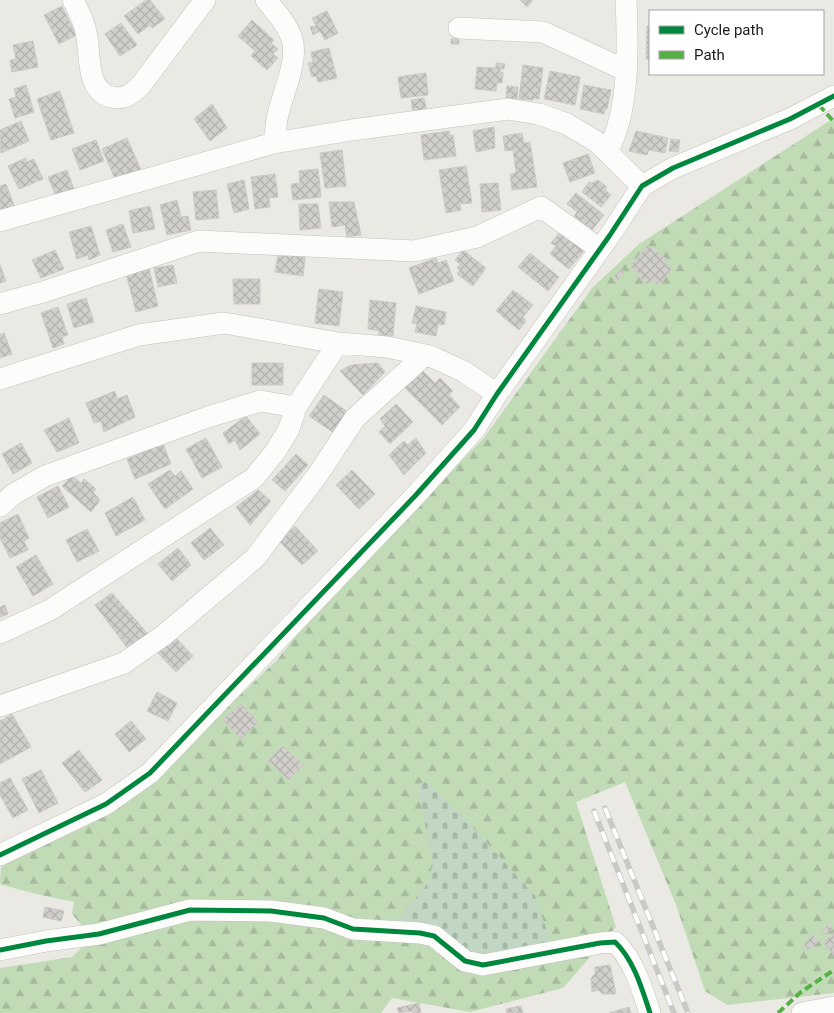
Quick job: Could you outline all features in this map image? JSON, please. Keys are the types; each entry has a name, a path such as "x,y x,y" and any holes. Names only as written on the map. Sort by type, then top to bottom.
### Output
{"street":[{"path":"73,0 86,31 95,85 102,93 111,97 122,98 131,94 142,84 205,0"},
{"path":"266,0 284,23 292,39 294,49 287,85 277,118 274,143"},
{"path":"607,151 614,138 621,116 625,70 626,0"},
{"path":"459,28 543,32 625,70"},
{"path":"0,855 106,804 150,773 415,496 474,430 642,186 673,168 790,119 834,96"},
{"path":"0,221 274,143 352,130 508,109 539,114 567,124 597,142 642,186"},
{"path":"0,304 43,292 199,241 414,250 477,237 541,207 600,248"},
{"path":"0,379 138,335 224,322 338,343 387,347 425,355 462,371 497,394"},
{"path":"0,633 50,610 254,478 275,452 289,429 296,407 338,343"},
{"path":"0,706 124,663 164,635 255,558 319,473 356,418 425,355"},
{"path":"0,506 14,494 46,476 208,417 260,401 296,407"},
{"path":"0,950 100,934 190,910 271,911 324,918 353,929 420,933 434,936 465,961 483,965 600,943 615,942 629,960 650,1013"},
{"path":"802,1013 834,1007"}],"green space":[{"path":"834,118 834,993 727,1005 705,991 676,905 625,782 576,802 616,927 563,988 470,1012 392,998 381,1013 0,1013 0,968 72,957 82,947 83,927 72,914 74,902 2,885 0,883 1,867 23,851 139,791 277,660 330,593 483,439 592,288 639,244"},
{"path":"425,781 467,821 535,896 550,940 496,955 468,954 396,921 426,886 433,864 417,785"}],"building":[{"path":"146,0 150,0 165,19 152,28 150,25 138,34 124,16"},
{"path":"520,0 533,0 527,7"},
{"path":"62,6 76,35 59,44 44,15"},
{"path":"327,11 338,33 325,40 320,31 313,35 310,27 316,26 312,18"},
{"path":"252,20 274,40 271,43 278,49 273,54 278,58 267,70 251,56 255,51 238,36"},
{"path":"121,23 137,45 120,56 105,34"},
{"path":"647,26 649,27 649,59 646,59"},
{"path":"451,39 459,39 459,44 451,44"},
{"path":"33,41 38,67 12,72 10,60 16,59 13,45"},
{"path":"329,48 337,78 318,82 316,76 312,77 308,63 313,62 311,52"},
{"path":"496,63 505,64 504,69 500,69 500,72 503,72 502,83 497,83 496,91 475,89 477,67 496,68"},
{"path":"523,65 543,68 539,99 519,99"},
{"path":"550,71 580,77 575,105 544,99"},
{"path":"426,73 428,95 401,98 398,77"},
{"path":"26,85 34,112 15,118 9,99 16,97 14,89"},
{"path":"584,85 611,90 604,114 580,109"},
{"path":"507,86 518,87 517,100 506,99"},
{"path":"60,91 74,133 51,140 37,99"},
{"path":"424,98 427,111 413,113 411,100"},
{"path":"212,104 227,128 210,141 194,119"},
{"path":"21,121 29,141 1,153 0,130"},
{"path":"494,127 495,148 476,152 473,131"},
{"path":"449,131 450,136 453,135 456,156 424,160 421,135"},
{"path":"636,131 668,138 665,153 649,150 647,155 629,151"},
{"path":"522,133 524,143 530,142 537,187 512,190 510,174 516,173 513,150 505,151 503,136"},
{"path":"127,138 141,170 116,181 102,149"},
{"path":"671,139 680,140 678,152 669,151"},
{"path":"96,140 104,161 80,170 72,149"},
{"path":"342,150 346,186 325,188 320,153"},
{"path":"588,154 595,173 570,182 563,163"},
{"path":"26,158 27,162 34,159 43,179 19,189 8,166"},
{"path":"466,166 472,203 460,204 461,210 446,213 439,170"},
{"path":"318,169 321,197 293,200 291,184 300,183 299,171"},
{"path":"67,170 75,192 57,199 48,177"},
{"path":"275,174 278,197 269,198 270,207 255,209 251,177"},
{"path":"244,180 249,209 234,213 227,184"},
{"path":"598,180 607,187 605,190 611,195 601,207 582,192 589,182 592,183"},
{"path":"498,183 501,210 482,212 480,184"},
{"path":"6,184 15,208 0,213 0,186"},
{"path":"216,190 219,218 196,220 193,192"},
{"path":"576,193 604,215 592,230 574,216 577,212 567,204"},
{"path":"177,200 181,217 188,216 191,230 167,235 160,205"},
{"path":"329,202 354,202 361,235 347,237 345,225 332,227"},
{"path":"299,204 318,204 321,228 300,230"},
{"path":"150,206 155,229 133,233 129,211"},
{"path":"123,224 131,247 113,252 106,230"},
{"path":"91,226 100,255 89,260 88,255 77,259 69,232"},
{"path":"563,228 587,247 569,269 550,254 556,246 551,243"},
{"path":"647,245 668,260 665,264 671,269 661,283 659,281 657,285 651,280 648,284 636,275 638,273 630,267"},
{"path":"279,249 306,253 303,276 275,272"},
{"path":"55,250 64,269 41,278 32,260"},
{"path":"463,250 486,268 473,286 457,274 460,270 457,268 460,264 455,260"},
{"path":"530,253 559,277 548,291 518,267"},
{"path":"436,258 438,263 446,260 454,281 419,294 409,268"},
{"path":"0,265 6,281 0,283"},
{"path":"173,265 177,283 158,287 154,268"},
{"path":"149,268 158,306 136,312 126,273"},
{"path":"621,269 624,272 617,280 614,276"},
{"path":"233,279 260,279 260,304 234,304"},
{"path":"319,289 343,292 339,326 315,323"},
{"path":"513,290 533,305 523,317 526,321 519,330 496,311"},
{"path":"86,298 94,322 74,328 67,304"},
{"path":"370,300 396,303 393,336 379,335 380,331 368,329"},
{"path":"416,306 446,312 444,325 438,324 436,336 415,332 417,324 412,323"},
{"path":"58,307 68,335 62,337 64,344 53,348 41,313"},
{"path":"4,333 12,354 0,358 0,335"},
{"path":"252,363 283,363 283,385 252,385"},
{"path":"378,363 385,372 363,395 340,371 351,365"},
{"path":"421,369 435,383 440,378 453,391 449,395 460,407 442,425 403,386"},
{"path":"115,391 117,399 127,395 135,417 104,432 101,421 94,423 86,403"},
{"path":"324,395 348,412 334,433 309,416"},
{"path":"396,404 413,422 390,444 379,432 385,426 380,419"},
{"path":"246,416 260,434 240,450 235,440 229,444 223,433"},
{"path":"69,418 79,443 57,452 44,430"},
{"path":"206,438 222,467 202,478 186,449"},
{"path":"416,438 426,453 404,475 389,455 404,441 408,445"},
{"path":"21,443 32,463 13,474 2,454"},
{"path":"163,444 171,464 135,479 127,459"},
{"path":"296,454 308,465 285,491 272,480"},
{"path":"170,470 175,476 181,471 193,489 165,509 148,484"},
{"path":"352,470 375,494 359,509 336,485"},
{"path":"72,476 81,483 84,479 96,489 93,492 100,500 91,512 62,486"},
{"path":"58,486 69,507 48,518 37,497"},
{"path":"258,490 271,501 250,525 236,507"},
{"path":"133,497 145,520 116,536 105,513"},
{"path":"18,514 29,538 24,541 28,550 10,558 0,538 0,523"},
{"path":"295,526 318,551 302,565 279,541"},
{"path":"210,528 224,545 204,560 191,543"},
{"path":"87,529 99,551 77,562 66,540"},
{"path":"178,548 191,565 172,581 158,564"},
{"path":"36,555 53,584 33,596 16,567"},
{"path":"112,593 149,635 129,650 95,605"},
{"path":"5,605 8,614 0,617 0,607"},
{"path":"175,637 193,656 176,672 158,653"},
{"path":"157,692 177,703 168,721 147,711"},
{"path":"241,704 258,722 241,739 223,720"},
{"path":"12,714 31,747 0,764 0,721"},
{"path":"131,721 146,739 129,752 115,734"},
{"path":"283,746 303,765 289,780 268,761"},
{"path":"79,750 102,780 85,792 62,763"},
{"path":"41,770 58,803 39,813 22,779"},
{"path":"10,778 28,810 13,818 0,795 0,783"},
{"path":"45,907 64,911 61,921 43,917"},
{"path":"830,924 833,928 825,935 822,931"},
{"path":"834,933 834,955 823,942"},
{"path":"813,935 819,941 809,950 804,944"},
{"path":"610,965 616,994 602,994 599,990 592,992 591,978 595,974 595,967"},
{"path":"419,1003 421,1013 413,1013 413,1011 399,1013 397,1008"},
{"path":"521,1006 523,1013 507,1013 506,1009"},
{"path":"629,1007 631,1013 609,1013"}],"railway":[{"path":"605,808 688,1013"},
{"path":"594,811 674,1013"}],"marked path":[{"path":"819,105 834,122"},
{"path":"778,1013 801,992 834,970"}],"cycle path":[{"path":"0,855 106,804 150,773 415,496 474,430 642,186 673,168 790,119 834,96"},
{"path":"0,950 46,941 99,934 190,910 271,911 324,918 353,929 420,933 434,936 465,961 483,965 600,943 615,942 622,949 632,966 650,1013"}]}
